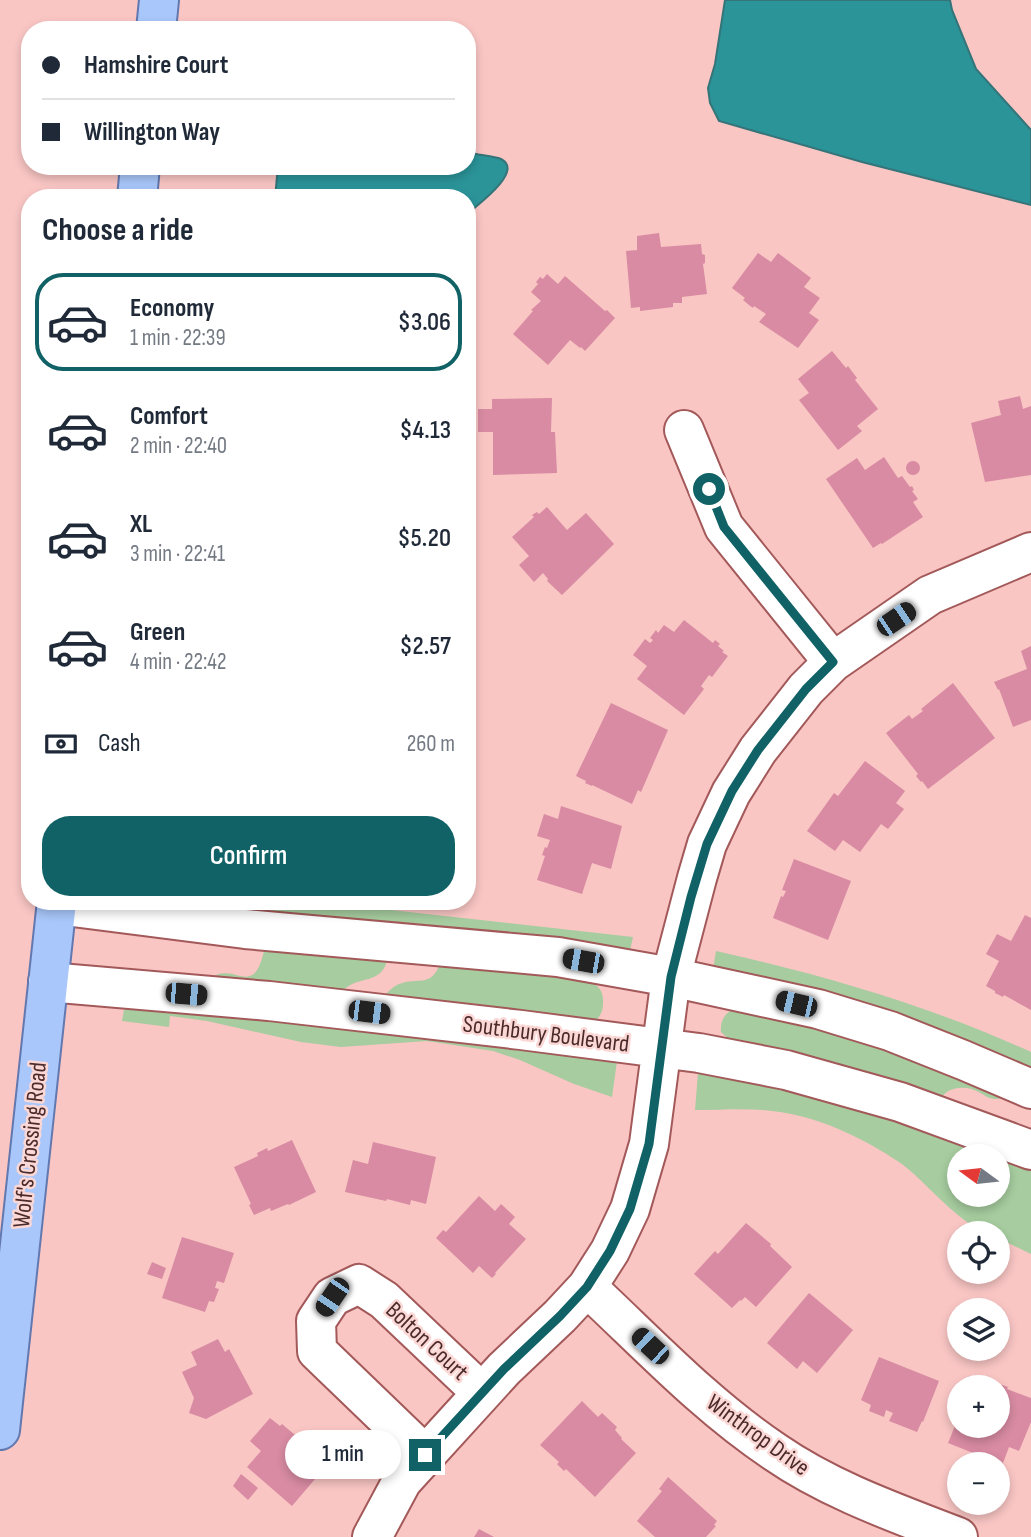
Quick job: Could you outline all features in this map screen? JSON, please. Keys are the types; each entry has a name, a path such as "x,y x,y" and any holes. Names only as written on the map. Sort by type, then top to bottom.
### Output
{"main road":[{"path":"157,21 159,0"},
{"name":"Wolf's Crossing Road","path":"0,1430 56,910"}],"street":[{"path":"684,430 724,527 833,662"},
{"path":"372,1537 402,1481 482,1392 587,1287 610,1251 630,1209 649,1144 671,977 691,897 707,844 732,791 763,743 806,689 833,662 930,595 1031,552"},
{"path":"108,910 245,929 558,957 671,977 818,1009 890,1031 1031,1089"},
{"name":"Southbury Boulevard","path":"48,982 269,1001 711,1055 799,1073 900,1102 1031,1150"},
{"name":"Bolton Court","path":"425,1455 317,1351 316,1321 332,1297 359,1284 376,1294 482,1392"},
{"name":"Winthrop Drive","path":"587,1287 725,1416 777,1454 918,1530 958,1537"}],"green space":[{"path":"202,910 391,910 633,937 629,955"},
{"path":"264,951 388,957 380,973 354,983 341,993 212,977 229,973 249,976 255,973"},
{"path":"716,951 797,970 876,993 993,1035 1031,1052 1031,1074 713,969"},
{"path":"440,963 565,977 591,983 600,989 602,1011 594,1022 382,998 399,984 429,979"},
{"path":"135,1007 581,1053 617,1061 612,1097 493,1051 427,1041 341,1047 301,1042 207,1021 170,1016 169,1027 122,1021 124,1010"},
{"path":"737,1008 836,1030 1006,1096 993,1099 974,1090 957,1088 947,1092 939,1101 732,1042 721,1032 721,1024 726,1014"},
{"path":"702,1071 802,1088 966,1144 947,1144 947,1206 899,1162 845,1132 801,1116 775,1111 695,1110 698,1073"},
{"path":"1010,1159 1031,1166 1031,1254 1010,1244 1010,1221 966,1221 950,1208 1010,1208"}],"water":[{"path":"725,0 950,0 976,69 1031,130 1031,205 862,162 719,121 710,103 708,88 715,64"},
{"path":"476,154 501,159 507,164 503,180 476,206 476,189 276,189 277,175 476,175"}],"building":[{"path":"659,233 661,247 701,244 702,254 705,255 703,264 707,294 682,297 682,303 673,303 673,307 640,311 640,307 631,308 626,251 637,250 637,236"},
{"path":"758,253 771,262 778,253 811,278 804,287 820,298 809,313 819,320 798,348 759,322 766,314 749,305 743,300 745,298 732,288"},
{"path":"547,274 558,284 565,276 615,318 585,351 570,340 548,365 513,334 541,301 531,292 540,277 543,279"},
{"path":"832,351 846,368 848,366 857,378 855,380 878,409 857,426 862,431 838,450 799,400 809,393 798,379"},
{"path":"1020,396 1023,409 1031,406 1031,475 985,482 971,423 1001,415 998,401"},
{"path":"552,398 551,432 555,432 557,473 493,475 493,432 478,432 478,409 492,409 492,399"},
{"path":"884,457 898,478 902,476 910,487 912,486 918,499 913,502 923,517 873,548 826,479 857,458 865,470"},
{"path":"913,461 918,463 918,473 913,475 908,473 906,468 908,463"},
{"path":"547,507 567,530 586,513 614,544 562,595 547,581 543,573 534,582 519,565 529,556 512,537 534,517 532,515 537,512 539,514"},
{"path":"684,620 713,643 715,640 720,644 718,646 724,651 722,652 728,656 712,677 709,675 701,686 704,689 684,715 637,679 647,666 633,655 645,639 650,643 653,640 650,638 656,630 658,633 664,625 674,632"},
{"path":"1031,646 1031,720 1013,727 994,682 1027,669 1021,651"},
{"path":"953,683 995,738 928,789 886,733 909,715 912,719 923,711 921,709"},
{"path":"611,703 668,730 641,792 638,790 632,804 585,783 586,781 576,776"},
{"path":"865,761 905,791 896,803 904,809 888,829 881,824 860,852 843,840 835,851 807,831 834,793 838,796"},
{"path":"561,806 622,826 611,869 592,863 582,894 537,880 545,856 542,855 550,840 537,836 544,814 558,819"},
{"path":"794,859 851,881 828,940 773,918 781,896 783,897 786,891 782,890"},
{"path":"1025,915 1031,918 1031,1010 986,986 999,961 986,954 997,934 1011,941"},
{"path":"292,1140 316,1192 289,1205 271,1211 270,1208 254,1215 234,1167 258,1156 257,1153 267,1148 268,1151"},
{"path":"373,1142 436,1157 426,1204 411,1200 410,1205 345,1192 353,1160 368,1164"},
{"path":"479,1196 495,1211 501,1204 515,1217 509,1224 526,1239 492,1278 479,1266 473,1273 436,1238 443,1230 446,1232"},
{"path":"746,1223 771,1244 792,1267 756,1307 745,1297 732,1308 694,1274 715,1251 718,1254"},
{"path":"182,1237 234,1253 224,1283 217,1281 215,1288 219,1289 214,1302 209,1301 205,1312 162,1298"},
{"path":"152,1262 166,1268 162,1279 147,1274"},
{"path":"809,1293 853,1330 817,1373 803,1361 797,1369 767,1343"},
{"path":"218,1339 225,1352 229,1349 253,1394 206,1419 189,1413 194,1398 182,1372 197,1365 191,1352"},
{"path":"879,1357 939,1381 917,1432 889,1421 893,1413 886,1410 884,1417 869,1411 871,1405 861,1400"},
{"path":"1010,1390 1031,1398 1031,1422 1019,1451 1009,1447 1007,1452 970,1452 948,1443 950,1438 1010,1438"},
{"path":"582,1401 598,1417 602,1413 617,1427 615,1430 621,1439 636,1453 595,1497 566,1469 564,1471 557,1464 559,1462 540,1445"},
{"path":"270,1418 301,1440 303,1438 321,1453 318,1457 327,1465 292,1506 247,1467 261,1451 250,1441"},
{"path":"241,1474 258,1488 248,1500 233,1486"},
{"path":"668,1477 717,1521 706,1537 655,1537 637,1521 662,1491 659,1489"},
{"path":"479,1529 494,1537 474,1537"}],"route":[{"path":"425,1455 504,1369 587,1287 610,1251 630,1209 649,1144 671,977 707,844 732,791 758,750 806,689 833,662 724,527 709,489"}]}
